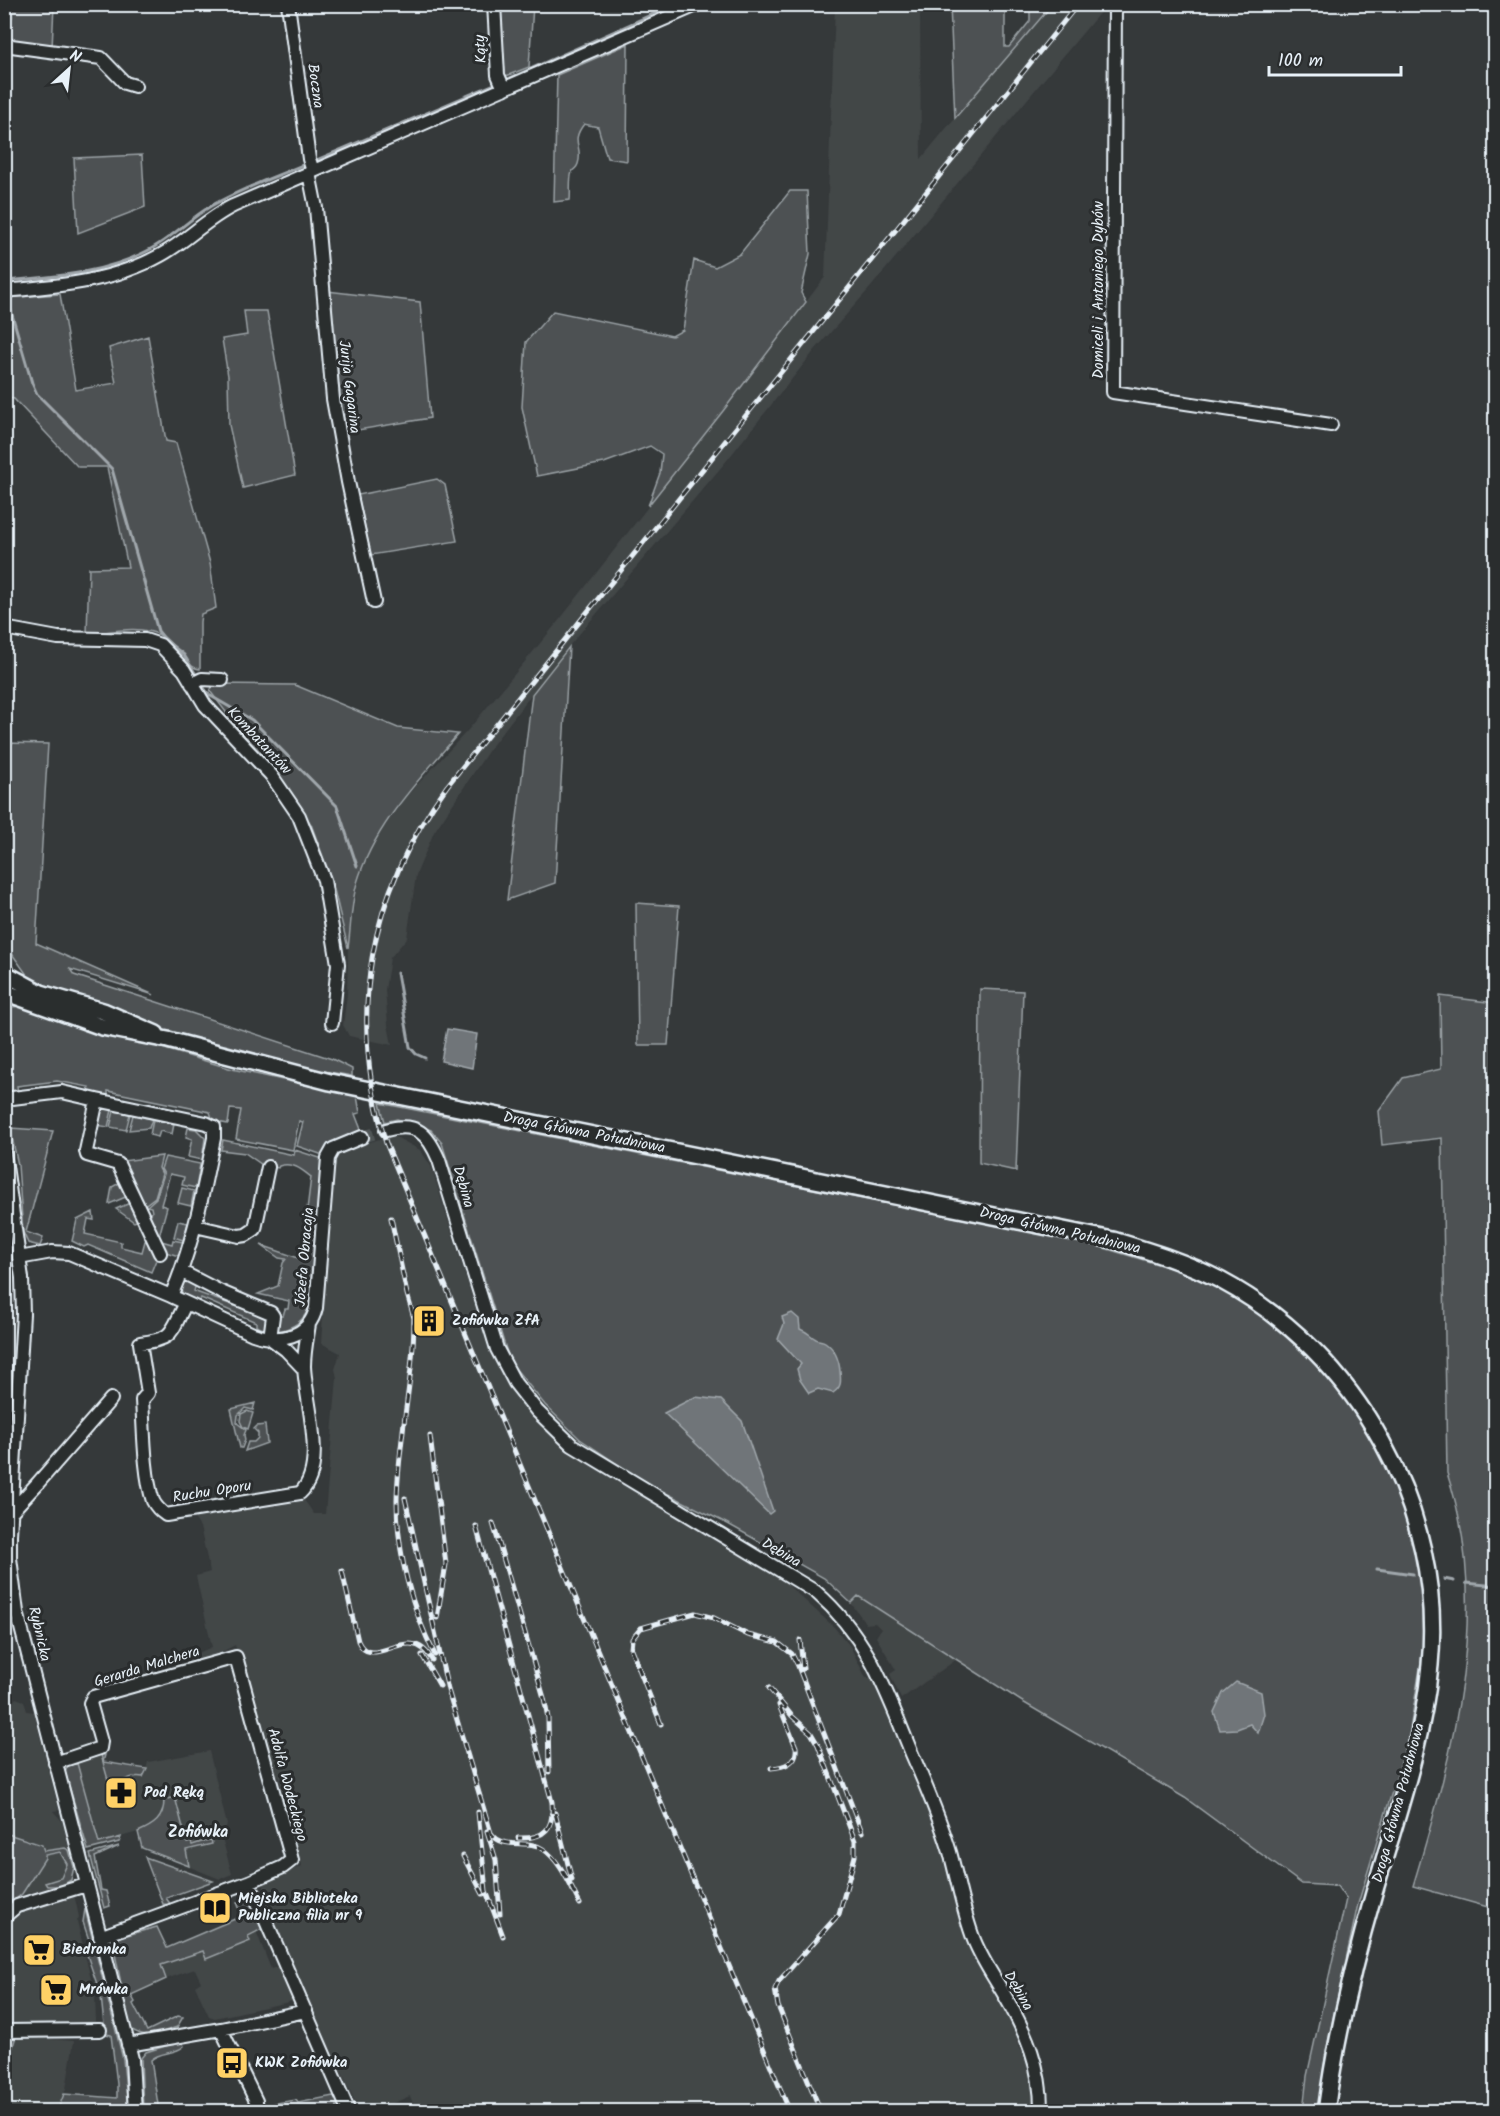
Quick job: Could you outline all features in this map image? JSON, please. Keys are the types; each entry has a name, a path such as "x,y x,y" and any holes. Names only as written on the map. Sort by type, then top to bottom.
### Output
{"main road":[{"name":"Droga Główna Południowa","path":"5,974 41,993 103,1011 168,1040"},
{"name":"Droga Główna Południowa","path":"4,992 102,1027 168,1040 330,1082 1113,1240 1190,1266 1222,1281 1289,1327 1325,1362 1356,1399 1382,1439 1405,1487 1419,1533 1428,1581 1431,1623 1430,1664 1424,1710 1414,1756 1359,1944 1336,2046 1326,2112"}],"street":[{"name":"Boczna","path":"288,4 311,172"},
{"name":"Kąty","path":"494,4 498,75 504,89"},
{"path":"4,291 61,285 120,273 160,256 220,212 699,4"},
{"name":"Domiceli i Antoniego Dybów","path":"1115,4 1113,392 1331,425"},
{"path":"4,45 101,58 125,83 135,86"},
{"name":"Jurija Gagarina","path":"311,172 333,399 348,482 375,602"},
{"name":"Kombatantów","path":"4,628 71,640 153,642 171,655 197,682 205,705 280,787 299,816 308,836 324,880 337,951 338,976 332,1023"},
{"path":"197,682 222,680"},
{"path":"4,1099 62,1092 206,1123 214,1127 214,1138 195,1226 182,1272 171,1296"},
{"path":"98,1100 87,1155 118,1164 160,1253"},
{"name":"Dębina","path":"386,1130 408,1127 424,1134 430,1140 440,1160 497,1349 516,1383 537,1411 572,1445 816,1592 835,1609 867,1650 888,1695 949,1850 974,1940 1024,2031 1034,2055 1041,2112"},
{"name":"Józefa Obracaja","path":"270,1338 283,1339 298,1332 314,1318 328,1158 333,1149 362,1137"},
{"name":"Rybnicka","path":"4,1152 10,1234 19,1258 23,1314 10,1558 17,1612 132,2059 135,2111"},
{"path":"195,1226 239,1236 246,1235 255,1229 268,1167"},
{"path":"19,1258 52,1252 69,1253 253,1334 270,1338 286,1350 304,1369"},
{"path":"182,1272 221,1292 271,1313 273,1316 270,1338"},
{"name":"Ruchu Oporu","path":"186,1303 169,1335 161,1340 140,1343 147,1393 142,1401 148,1472 153,1501 166,1515 300,1492 308,1485 311,1479 314,1438 304,1369 309,1324"},
{"path":"11,1512 111,1399"},
{"name":"Gerarda Malchera","path":"55,1763 100,1748 101,1742 90,1703 93,1697 236,1657"},
{"name":"Adolfa Wodeckiego","path":"100,1937 249,1882 284,1867 292,1860 236,1657"},
{"path":"249,1882 349,2112"},
{"path":"4,1917 17,1906 86,1886"},
{"path":"128,2045 306,2011"},
{"path":"221,2029 256,2101 257,2112"},
{"path":"4,2031 100,2030"}],"shaded area":[{"path":"11,5 54,5 52,48 5,43 5,28 12,17"},
{"path":"499,5 533,5 529,67 506,76 501,70"},
{"path":"835,5 920,5 921,159 1018,41 1052,5 1106,5 870,288 815,350 724,464 564,652 491,747 434,832 416,875 407,938 390,958 385,990 392,1045 349,1036 343,1025 347,994 348,948 357,885 371,847 403,800 469,729 561,618 825,277"},
{"path":"950,5 1005,5 1005,47 1009,47 1030,21 1030,5 1052,5 955,118"},
{"path":"628,44 627,161 607,158 598,127 584,124 577,140 579,158 571,175 570,200 554,202 557,75"},
{"path":"142,155 145,207 78,233 74,158"},
{"path":"790,191 807,191 810,254 801,293 806,302 648,506 660,473 662,454 650,446 604,463 537,476 522,407 526,342 553,311 672,336 683,330 694,260 715,267 740,254"},
{"path":"327,291 420,302 430,418 346,432 339,398"},
{"path":"60,294 76,390 116,383 109,348 148,336 166,441 176,443 210,563 216,608 201,614 200,669 189,664 167,640 153,632 125,630 87,634 89,568 128,567 107,467 78,467 14,399 5,397 4,298"},
{"path":"244,311 267,311 295,475 243,488 229,425 228,376 222,339 247,335"},
{"path":"437,479 445,485 457,541 371,555 358,495"},
{"path":"569,647 555,883 507,900 532,694"},
{"path":"214,684 295,685 398,728 458,734 386,822 375,842 357,883 348,948 332,881 311,824 270,762 241,732 210,691"},
{"path":"4,743 48,744 36,943 154,995 70,969 74,975 332,1059 352,1069 352,1076 278,1063 195,1043 39,989 5,944"},
{"path":"636,903 679,906 668,1045 638,1045"},
{"path":"980,989 1023,991 1016,1171 979,1163"},
{"path":"1440,996 1495,1003 1495,1909 1413,1886 1442,1785 1453,1733 1462,1681 1467,1629 1467,1577 1460,1525 1447,1473 1442,1138 1382,1145 1379,1111 1403,1078 1441,1069"},
{"path":"21,1006 232,1069 357,1096 360,1113 355,1114 362,1132 334,1142 329,1145 323,1155 297,1146 303,1122 299,1121 293,1150 236,1139 241,1110 230,1109 228,1124 213,1121 210,1112 108,1091 108,1098 88,1094 89,1087 57,1081 17,1086 18,1093 5,1094 4,1013 12,1007"},
{"path":"447,1029 477,1034 472,1068 441,1061"},
{"path":"380,1103 1094,1245 1184,1272 1224,1291 1256,1311 1313,1358 1342,1392 1379,1450 1403,1505 1415,1551 1422,1595 1423,1649 1409,1736 1358,1904 1326,2052 1318,2111 1303,2111 1307,2076 1346,1899 1337,1886 1302,1884 1185,1798 1021,1701 858,1596 851,1603 824,1578 728,1524 646,1483 580,1439 545,1405 510,1362 442,1143 431,1130 397,1119 385,1122"},
{"path":"102,1108 112,1110 108,1127 96,1125 99,1110"},
{"path":"114,1111 130,1114 126,1130 110,1127"},
{"path":"133,1115 152,1119 149,1128 129,1130"},
{"path":"153,1120 174,1124 172,1134 160,1131 158,1137 150,1135"},
{"path":"10,1128 53,1131 26,1232 43,1238 40,1246 28,1243 23,1232 18,1165"},
{"path":"188,1128 196,1129 205,1138 202,1160 188,1157 192,1139 186,1137"},
{"path":"392,1135 420,1150 431,1166 487,1344 500,1372 542,1425 567,1447 610,1477 780,1574 791,1588 834,1627 850,1646 866,1678 874,1678 930,1810 953,1887 1022,2037 1017,2043 1028,2055 1033,2074 1036,2111 487,2112 485,2108 476,2111 416,2112 410,2096 391,2104 358,2108 305,1994 267,1904 272,1902 264,1888 264,1883 302,1866 279,1777 273,1774 259,1718 235,1645 201,1663 198,1653 212,1647 196,1576 210,1572 200,1527 193,1517 302,1497 314,1514 325,1514 337,1378 335,1369 340,1353 321,1343 334,1168 336,1158 342,1151"},
{"path":"223,1140 294,1155 295,1150 323,1159 310,1304 305,1316 297,1324 287,1329 275,1332 275,1316 283,1316 285,1309 288,1309 289,1301 258,1294 278,1286 286,1259 279,1258 261,1245 301,1259 311,1177 293,1166 284,1165 278,1168 261,1164 245,1153 221,1150"},
{"path":"162,1156 159,1168 162,1174 155,1197 146,1204 144,1210 122,1161"},
{"path":"165,1157 200,1164 196,1188 182,1185 184,1177 170,1174 161,1205 167,1207 158,1240 172,1244 173,1240 183,1242 179,1256 162,1251 148,1219 152,1212 151,1207 147,1206 156,1198 164,1174 161,1169"},
{"path":"121,1182 128,1196 109,1204 112,1187"},
{"path":"182,1188 194,1191 191,1206 178,1203"},
{"path":"130,1203 139,1220 134,1222 116,1209"},
{"path":"93,1212 94,1220 88,1219 85,1234 121,1242 121,1247 142,1252 145,1241 151,1242 158,1255 151,1272 88,1245 84,1247 72,1241 77,1220"},
{"path":"178,1221 188,1223 183,1240 174,1237"},
{"path":"188,1281 196,1284 194,1291 196,1292 266,1317 268,1331 256,1326 256,1322 201,1298 198,1304 187,1299 181,1291 183,1283"},
{"path":"792,1313 799,1319 800,1329 817,1340 825,1342 836,1355 841,1381 833,1393 818,1389 809,1393 800,1380 797,1369 801,1364 778,1339 784,1324 782,1317"},
{"path":"695,1397 721,1400 742,1421 773,1511 769,1514 664,1413"},
{"path":"255,1403 253,1410 245,1408 238,1415 237,1423 246,1430 245,1440 240,1448 231,1409"},
{"path":"247,1411 253,1413 248,1429 243,1427 240,1421 241,1414"},
{"path":"265,1425 267,1443 245,1451 248,1442 254,1442 258,1438 258,1433 254,1429"},
{"path":"858,1595 957,1659 901,1699 890,1674 896,1670 876,1637 881,1629 875,1623 866,1624 851,1603"},
{"path":"1236,1682 1261,1692 1264,1714 1258,1733 1250,1724 1237,1729 1220,1730 1214,1712 1223,1693"},
{"path":"16,1698 24,1701 27,1711 34,1712 59,1810 53,1811 62,1821 74,1867 71,1880 79,1917 77,1921 95,1996 96,2022 94,2026 5,2027 5,1929 13,1917 24,1912 37,1891 22,1894 45,1858 42,1845 5,1833 5,1713"},
{"path":"209,1751 227,1825 221,1834 232,1874 220,1879 142,1848 138,1832 100,1843 76,1760 98,1754 105,1755 103,1762 146,1769 148,1762"},
{"path":"101,1755 105,1755 103,1762 147,1769 143,1777 127,1779 115,1790 110,1787"},
{"path":"77,1763 99,1843 121,1837 119,1842 88,1850 65,1772 68,1766"},
{"path":"175,1797 187,1843 191,1842 192,1845 211,1839 212,1844 186,1850 189,1866 142,1848 138,1832 149,1827 160,1817 164,1800"},
{"path":"5,1833 42,1845 44,1851 65,1848 69,1850 74,1867 71,1880 61,1886 47,1886 45,1883 61,1878 67,1864 60,1852 45,1855 22,1894 5,1908"},
{"path":"119,1846 95,1857 101,1890 106,1891 110,1906 104,1908 90,1854"},
{"path":"145,1857 213,1881 166,1898 171,1905 163,1904"},
{"path":"254,1901 264,1928 248,1936 250,1941 206,1959 203,1951 161,1965 166,1979 131,1995 135,2002 133,2004 147,2031 178,2016 183,2017 177,2027 147,2035 130,2028 113,1944 116,1938 157,1927 167,1948 242,1916 237,1902"},
{"path":"85,1909 123,2059 128,2111 57,2112 64,2094 117,2098 111,2035 105,2034 101,1996 84,1946 90,1943 83,1922"},
{"path":"256,1931 271,1969 283,1965 298,2000 215,2018 209,2016 195,1986 201,1982 195,1969 166,1979 161,1965 188,1953"},
{"path":"5,2036 16,2036 5,2073"},
{"path":"16,2036 74,2041 66,2089 57,2111 5,2111 4,2073"},
{"path":"182,2041 184,2046 180,2049 159,2055 151,2060 159,2111 143,2111 141,2058 146,2052"},
{"path":"333,2096 338,2100 336,2111 264,2112 270,2104 296,2100 298,2103"}],"waterway":[{"path":"508,79 675,4"},
{"path":"317,160 495,84"},
{"path":"4,281 95,270 130,259 156,246 203,211 222,200 303,165"},
{"path":"8,301 37,394 112,469 158,631 166,641 184,655 198,678"},
{"path":"201,684 209,695 252,720 337,806 357,866"},
{"path":"397,973 410,1047 416,1054 425,1058"},
{"path":"1377,1569 1413,1574"},
{"path":"1444,1579 1454,1581"},
{"path":"1466,1583 1496,1586"}],"tunnel":[{"path":"362,1137 386,1130"}],"railway":[{"path":"790,2112 386,1143 374,1095 368,1048 367,1002 372,957 383,912 399,869 420,827 447,786 1078,4"},
{"path":"391,1218 414,1318 398,1477 400,1540 412,1599 435,1655"},
{"path":"430,1436 446,1564 437,1618"},
{"path":"405,1498 448,1690 491,1833 502,1842 530,1844 543,1849 560,1867 580,1904"},
{"path":"493,1523 544,1698 548,1718 549,1772"},
{"path":"476,1526 552,1802 550,1825 546,1830 542,1834 518,1838"},
{"path":"342,1571 358,1641 364,1650 382,1651 413,1644 423,1649 432,1660"},
{"path":"661,1724 631,1649 632,1639 641,1628 695,1613 714,1618 748,1635 777,1642 792,1654 798,1666 862,1832"},
{"path":"800,1640 803,1669"},
{"path":"422,1655 440,1686"},
{"path":"769,1688 792,1716 811,1733 821,1750"},
{"path":"771,1768 789,1763 795,1757 796,1752 779,1705"},
{"path":"818,1745 855,1841 855,1856 839,1914 779,1981 775,1989 778,2006 821,2112"},
{"path":"478,1812 486,1891 503,1936"},
{"path":"555,1813 572,1880"},
{"path":"487,1831 496,1860 500,1914"},
{"path":"463,1856 483,1894"}],"place":[{"name":"Zofiówka ZfA","path":"429,1321"},
{"name":"Pod Ręką","path":"121,1793"},
{"name":"Miejska Biblioteka Publiczna filia nr 9","path":"215,1908"},
{"name":"Biedronka","path":"39,1950"},
{"name":"Mrówka","path":"56,1990"},
{"name":"KWK Zofiówka","path":"232,2063"}],"district":[{"name":"Zofiówka","path":"198,1832"}]}
